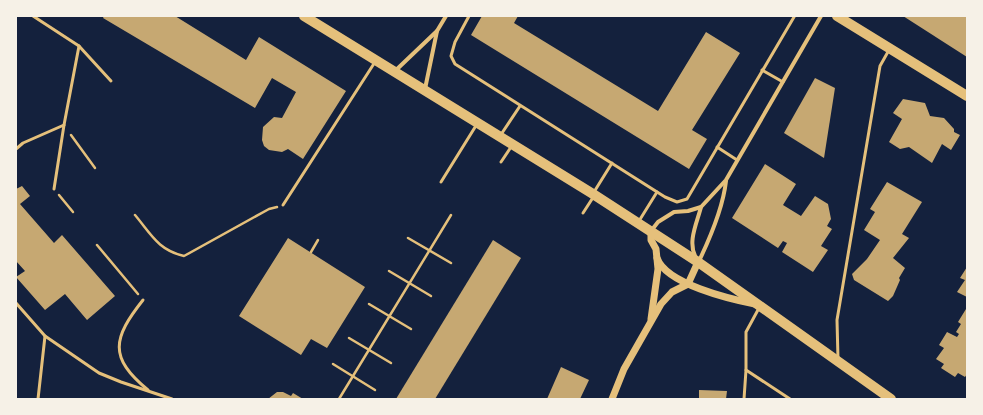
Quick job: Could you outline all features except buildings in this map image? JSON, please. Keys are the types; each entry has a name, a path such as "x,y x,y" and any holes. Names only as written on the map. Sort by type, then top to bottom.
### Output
{"main road":[{"path":"304,16 651,231 761,305 891,399"},
{"path":"837,16 967,96"}],"street":[{"path":"424,91 438,31 446,16"},
{"path":"698,262 692,251 691,243 701,207 726,180 821,16"},
{"path":"394,72 438,31"},
{"path":"612,399 624,369 661,304 672,292 688,284 712,232 724,196 726,180"},
{"path":"650,323 658,269 656,249 651,240 651,231 658,222 674,212 688,211 701,207"},
{"path":"657,258 659,264 666,270 688,284 729,299 761,305"}],"lane":[{"path":"33,16 79,46 111,81"},
{"path":"469,16 455,42 451,56 455,64 657,192 677,202 687,199 794,17"},
{"path":"54,189 79,46"},
{"path":"838,361 837,320 880,66 890,49"},
{"path":"283,205 376,60"},
{"path":"762,70 783,82"},
{"path":"499,137 520,106"},
{"path":"441,182 478,124"},
{"path":"16,149 23,143 64,125"},
{"path":"501,162 512,145"},
{"path":"717,147 737,160"},
{"path":"583,213 612,163"},
{"path":"638,223 657,192"},
{"path":"143,300 133,313 122,332 119,349 123,365 131,376 149,391"},
{"path":"16,303 46,336 99,373 172,399"},
{"path":"744,399 746,332 761,305"},
{"path":"38,399 46,336"},
{"path":"746,370 790,399"}],"path":[{"path":"64,125 95,168"},
{"path":"54,189 73,212"},
{"path":"135,215 160,245 171,253 184,256 269,209 283,205"},
{"path":"339,399 451,215"},
{"path":"408,238 451,263"},
{"path":"311,252 318,240"},
{"path":"97,245 143,300"},
{"path":"389,271 431,296"},
{"path":"369,304 411,329"},
{"path":"349,338 391,363"},
{"path":"333,364 375,390"}]}
